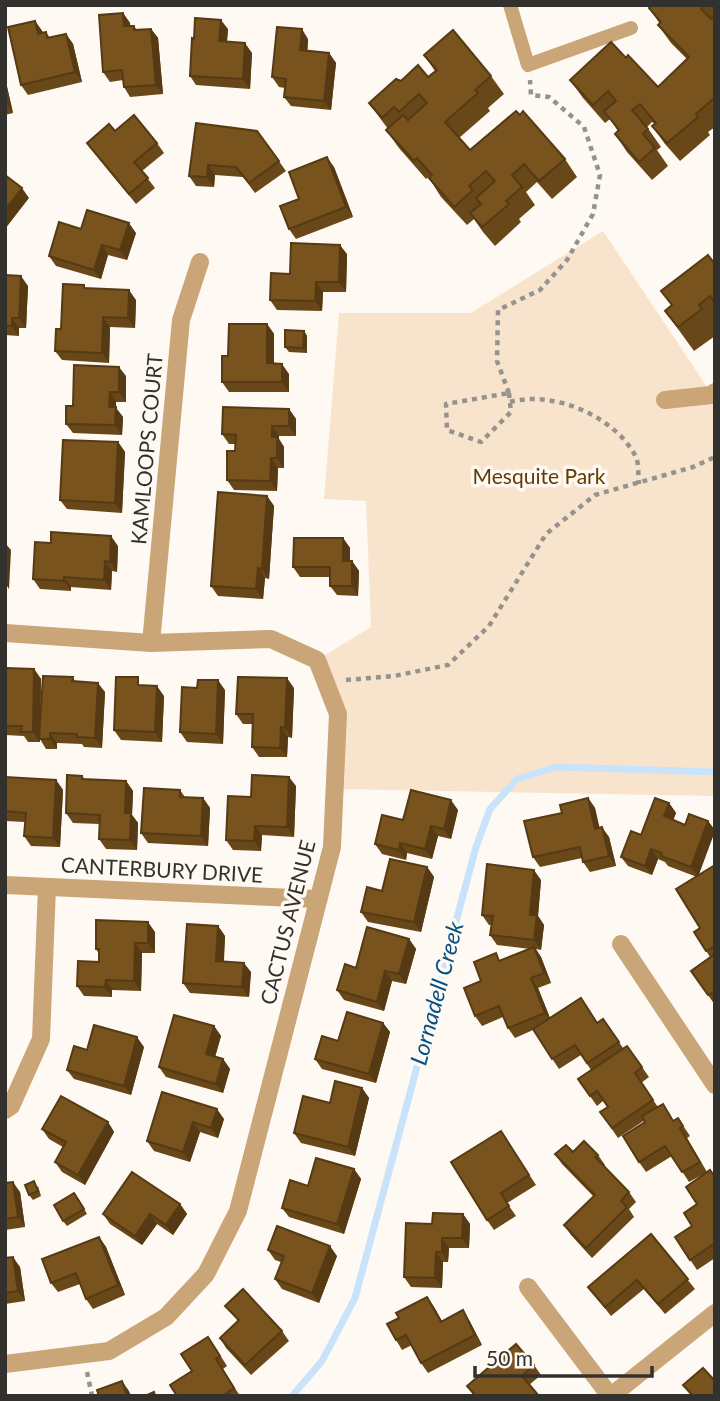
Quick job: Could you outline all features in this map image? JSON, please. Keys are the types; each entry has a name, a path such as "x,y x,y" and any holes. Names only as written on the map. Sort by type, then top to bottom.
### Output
{"street":[{"name":"KAMLOOPS COURT","path":"151,643 181,320 200,262"},
{"path":"665,400 711,395 715,392"},
{"name":"CACTUS AVENUE","path":"5,633 151,643 271,639 317,660 338,714 332,846 238,1211 206,1275 166,1317 109,1351 5,1364"},
{"name":"CANTERBURY DRIVE","path":"5,885 317,899"},
{"path":"5,1110 11,1106 41,1039 47,887"},
{"path":"621,944 715,1085"},
{"path":"528,1287 611,1396 715,1313"}],"lane":[{"path":"510,5 528,65 631,28"}],"path":[{"path":"509,393 446,404 447,430 481,442 511,412 509,393 497,361 498,310 540,290 567,260 593,214 600,175 584,127 549,97 531,95 528,65"},
{"path":"510,402 519,399 537,400 583,408 617,432 637,458 639,484"},
{"path":"327,683 362,677 394,676 448,665 489,626 546,534 595,495 693,467 715,457"}],"green space":[{"name":"Mesquite Park","path":"603,231 715,399 715,796 335,789 338,714 317,660 371,627 366,501 324,499 339,313 471,313"}],"building":[{"path":"652,5 704,5 701,9 711,19 715,16 715,100 714,98 696,114 698,117 667,143 652,126 656,123 640,104 632,110 648,129 643,134 655,148 639,162 615,134 619,130 604,111 616,101 608,91 593,105 570,80 611,42 626,58 628,55 658,87 689,57 658,25 661,22 649,8"},
{"path":"123,13 124,26 134,26 134,30 151,29 156,85 124,87 122,70 103,72 99,15"},
{"path":"195,18 221,20 219,41 245,43 243,79 190,76"},
{"path":"35,21 38,34 46,32 47,38 66,34 75,72 21,85 8,27"},
{"path":"277,27 302,29 300,50 329,53 324,101 284,97 286,79 272,77"},
{"path":"453,30 491,76 475,90 478,93 445,122 470,150 516,111 520,115 523,111 565,159 539,181 524,164 512,175 522,187 506,201 509,204 482,227 470,213 481,204 476,198 495,181 486,171 469,186 473,190 454,207 429,178 432,175 417,158 414,161 386,130 403,115 408,120 427,103 419,94 399,112 394,107 382,118 369,103 396,79 401,81 418,65 428,77 437,70 424,55"},
{"path":"134,115 157,143 134,162 148,178 129,194 87,143 109,124 115,131"},
{"path":"196,123 257,131 279,161 249,183 236,167 208,165 207,177 189,176"},
{"path":"327,157 346,207 289,229 280,206 299,199 289,172"},
{"path":"5,175 22,188 5,210"},
{"path":"87,210 129,223 120,250 102,245 94,270 49,256 59,222 81,229"},
{"path":"291,243 340,245 339,282 316,282 315,301 270,300 271,273 290,274"},
{"path":"708,255 715,264 715,299 710,296 699,305 702,309 678,327 665,311 672,305 661,291"},
{"path":"5,275 21,276 19,318 12,318 12,326 5,325"},
{"path":"63,284 129,290 128,318 103,317 102,353 55,351 56,329 61,329"},
{"path":"229,324 267,324 267,363 282,364 282,382 222,382 222,356 228,356"},
{"path":"285,330 304,331 303,348 285,347"},
{"path":"74,365 119,367 119,392 110,392 109,407 116,407 115,425 66,424 66,406 73,406"},
{"path":"223,407 289,409 289,426 272,426 272,437 277,437 277,458 271,458 270,481 227,480 227,451 235,451 236,435 222,434"},
{"path":"63,440 118,442 115,503 60,500"},
{"path":"218,492 267,496 262,569 258,568 256,589 211,586"},
{"path":"51,532 111,536 110,562 105,561 104,580 64,577 64,581 33,579 35,542 51,543"},
{"path":"294,538 343,538 343,561 352,561 352,586 330,586 330,567 293,567"},
{"path":"5,668 34,669 33,732 21,732 22,726 5,726"},
{"path":"43,676 73,677 72,681 98,683 95,738 50,733 50,739 39,739"},
{"path":"116,677 138,677 138,685 157,686 155,732 114,730"},
{"path":"238,677 287,678 285,728 281,727 280,748 252,747 253,714 236,714"},
{"path":"198,680 218,680 216,734 180,732 182,687 197,688"},
{"path":"67,775 82,776 82,779 126,781 125,813 131,813 130,840 99,839 100,815 66,813"},
{"path":"252,775 289,777 287,827 255,826 254,841 226,840 228,796 251,797"},
{"path":"5,777 56,780 53,838 24,836 26,813 5,811"},
{"path":"144,788 180,790 180,797 203,798 201,836 141,833"},
{"path":"411,790 451,800 444,829 431,826 425,849 400,843 399,850 375,844 382,815 403,820"},
{"path":"588,798 595,829 602,827 609,856 583,862 580,847 533,857 524,821 562,813 560,805"},
{"path":"655,798 669,803 664,816 685,825 689,814 708,821 691,867 661,856 662,853 651,849 645,866 621,857 631,831 641,835"},
{"path":"390,859 427,867 414,922 361,912 367,887 382,891"},
{"path":"487,864 534,870 530,915 537,915 534,940 490,935 493,916 482,915"},
{"path":"715,865 715,946 706,951 694,932 700,928 676,889"},
{"path":"96,920 148,922 148,943 135,943 134,981 106,980 105,987 77,986 78,961 99,962"},
{"path":"187,924 218,926 216,961 244,963 242,987 183,983"},
{"path":"367,927 409,939 399,974 385,971 377,1002 337,990 345,964 356,968"},
{"path":"534,947 544,973 531,978 545,1013 508,1028 499,1006 475,1016 464,988 481,981 474,962 496,953 499,961"},
{"path":"715,954 715,991 708,995 691,971"},
{"path":"581,998 597,1023 603,1019 619,1042 587,1063 575,1045 552,1059 533,1029"},
{"path":"347,1012 383,1023 369,1074 315,1059 322,1036 338,1041"},
{"path":"174,1015 214,1026 206,1054 223,1059 216,1084 159,1067"},
{"path":"94,1025 137,1037 124,1086 67,1070 74,1046 87,1050"},
{"path":"627,1046 642,1067 635,1073 653,1100 612,1128 600,1112 608,1107 597,1091 590,1096 578,1079"},
{"path":"335,1081 362,1088 348,1147 294,1133 303,1096 330,1103"},
{"path":"162,1092 217,1109 211,1128 193,1122 183,1152 147,1141"},
{"path":"61,1096 108,1122 78,1175 55,1162 66,1142 42,1129"},
{"path":"663,1104 673,1121 678,1118 683,1126 680,1128 700,1162 682,1172 665,1146 639,1162 623,1136 645,1122 642,1116"},
{"path":"501,1131 529,1175 501,1193 509,1206 487,1220 451,1162"},
{"path":"584,1141 598,1155 595,1157 629,1192 621,1201 627,1207 586,1248 564,1225 595,1195 555,1154 566,1145 573,1152"},
{"path":"316,1158 354,1169 337,1224 282,1208 290,1180 308,1186"},
{"path":"710,1170 715,1177 715,1243 690,1260 675,1237 692,1226 684,1213 697,1204 686,1187"},
{"path":"132,1172 180,1204 166,1225 150,1214 135,1236 103,1214"},
{"path":"34,1181 38,1191 29,1195 25,1185"},
{"path":"13,1182 18,1217 5,1219 5,1183"},
{"path":"74,1193 84,1209 63,1221 54,1205"},
{"path":"433,1213 463,1214 462,1238 442,1238 442,1252 436,1252 435,1278 404,1277 406,1223 432,1224"},
{"path":"277,1226 330,1246 312,1293 275,1279 284,1256 268,1250"},
{"path":"651,1234 688,1279 658,1304 637,1280 605,1307 588,1287"},
{"path":"99,1237 118,1285 86,1299 76,1273 51,1283 42,1259"},
{"path":"13,1257 18,1291 5,1293 5,1258"},
{"path":"243,1289 282,1331 245,1365 220,1338 239,1320 225,1306"},
{"path":"427,1297 441,1322 463,1310 475,1335 421,1363 406,1335 396,1340 387,1324 399,1318 396,1313"},
{"path":"208,1337 220,1356 216,1359 234,1388 222,1396 177,1396 170,1385 192,1371 181,1354"},
{"path":"516,1344 534,1365 522,1376 539,1396 476,1396 467,1386"},
{"path":"703,1368 715,1381 715,1396 693,1396 683,1385"},
{"path":"122,1381 127,1396 99,1396 97,1390"}],"waterway":[{"name":"Lornadell Creek","path":"292,1396 322,1361 355,1298 476,847 490,809 517,779 556,767 715,772"}]}
